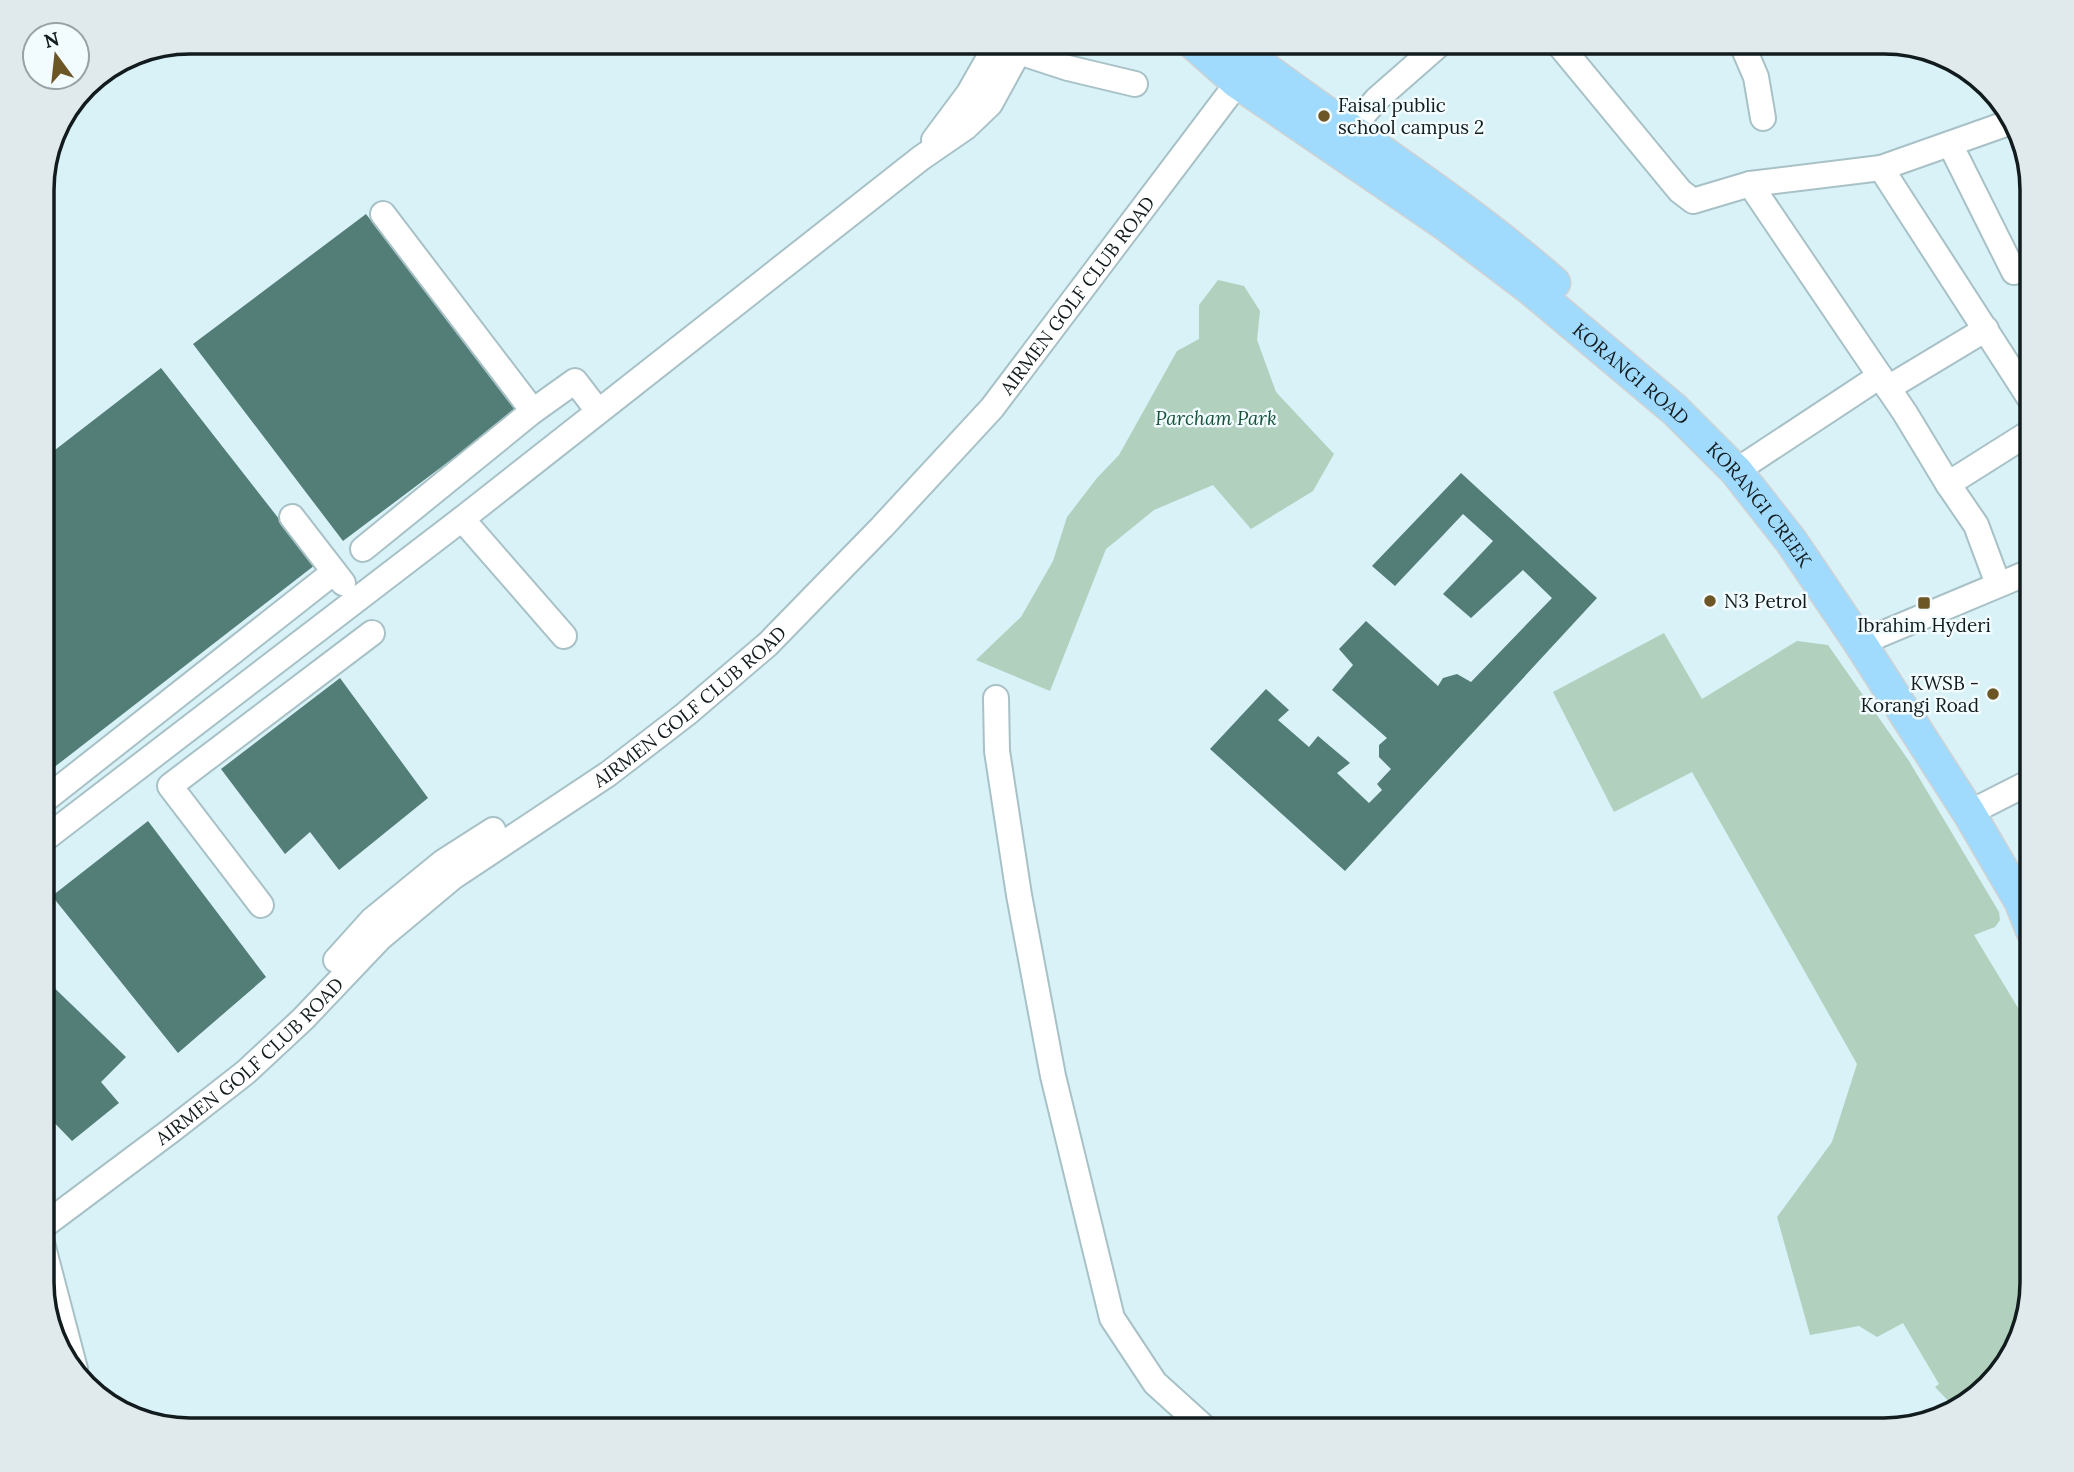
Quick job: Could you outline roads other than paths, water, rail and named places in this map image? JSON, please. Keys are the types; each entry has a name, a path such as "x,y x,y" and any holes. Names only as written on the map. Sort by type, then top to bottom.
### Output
{"main road":[{"name":"KORANGI ROAD","path":"1219,54 1239,63 1351,129 1519,253 1637,360 1675,410"},
{"name":"KORANGI ROAD","path":"1239,63 1531,289 1675,410"},
{"name":"KORANGI CREEK","path":"1675,410 1735,471 1791,541 1969,813 2020,900"}],"street":[{"path":"55,831 462,519 921,158 969,93 1002,54"},
{"path":"1036,54 1135,84"},
{"path":"1351,129 1377,99 1428,54"},
{"path":"1567,54 1687,198 1693,201 1750,184 1881,168 2003,125"},
{"path":"1746,54 1756,77 1763,118"},
{"name":"AIRMEN GOLF CLUB ROAD","path":"55,1198 164,1118 236,1060 294,1008 372,920 443,862 601,760 676,704 758,632 872,516 983,396 1239,63"},
{"name":"AIRMEN GOLF CLUB ROAD","path":"55,1217 246,1072 303,1019 380,937 453,877 608,774 686,714 768,644 992,408 1107,258 1239,63"},
{"path":"1950,144 2014,272"},
{"path":"1881,168 2020,383"},
{"path":"1750,184 1884,382 1976,525 1998,584"},
{"path":"383,214 533,411"},
{"path":"1735,471 1884,382 1986,329"},
{"path":"363,549 533,411 575,381 598,411"},
{"path":"1948,484 2020,439"},
{"path":"292,517 355,600"},
{"path":"462,519 564,636"},
{"path":"55,792 334,572"},
{"path":"1860,643 2020,576"},
{"path":"261,905 170,786 372,633"},
{"path":"996,698 997,751 1019,895 1048,1050 1112,1318 1155,1383 1194,1418"},
{"path":"201,718 222,747"},
{"path":"1969,813 2020,787"},
{"path":"56,1295 68,1341"}],"place":[{"name":"Faisal public school campus 2","path":"1324,116"},
{"name":"N3 Petrol","path":"1710,601"},
{"name":"Ibrahim Hyderi","path":"1924,603"},
{"name":"KWSB - Korangi Road","path":"1993,694"}],"park label":[{"name":"Parcham Park","path":"1216,418"}]}
